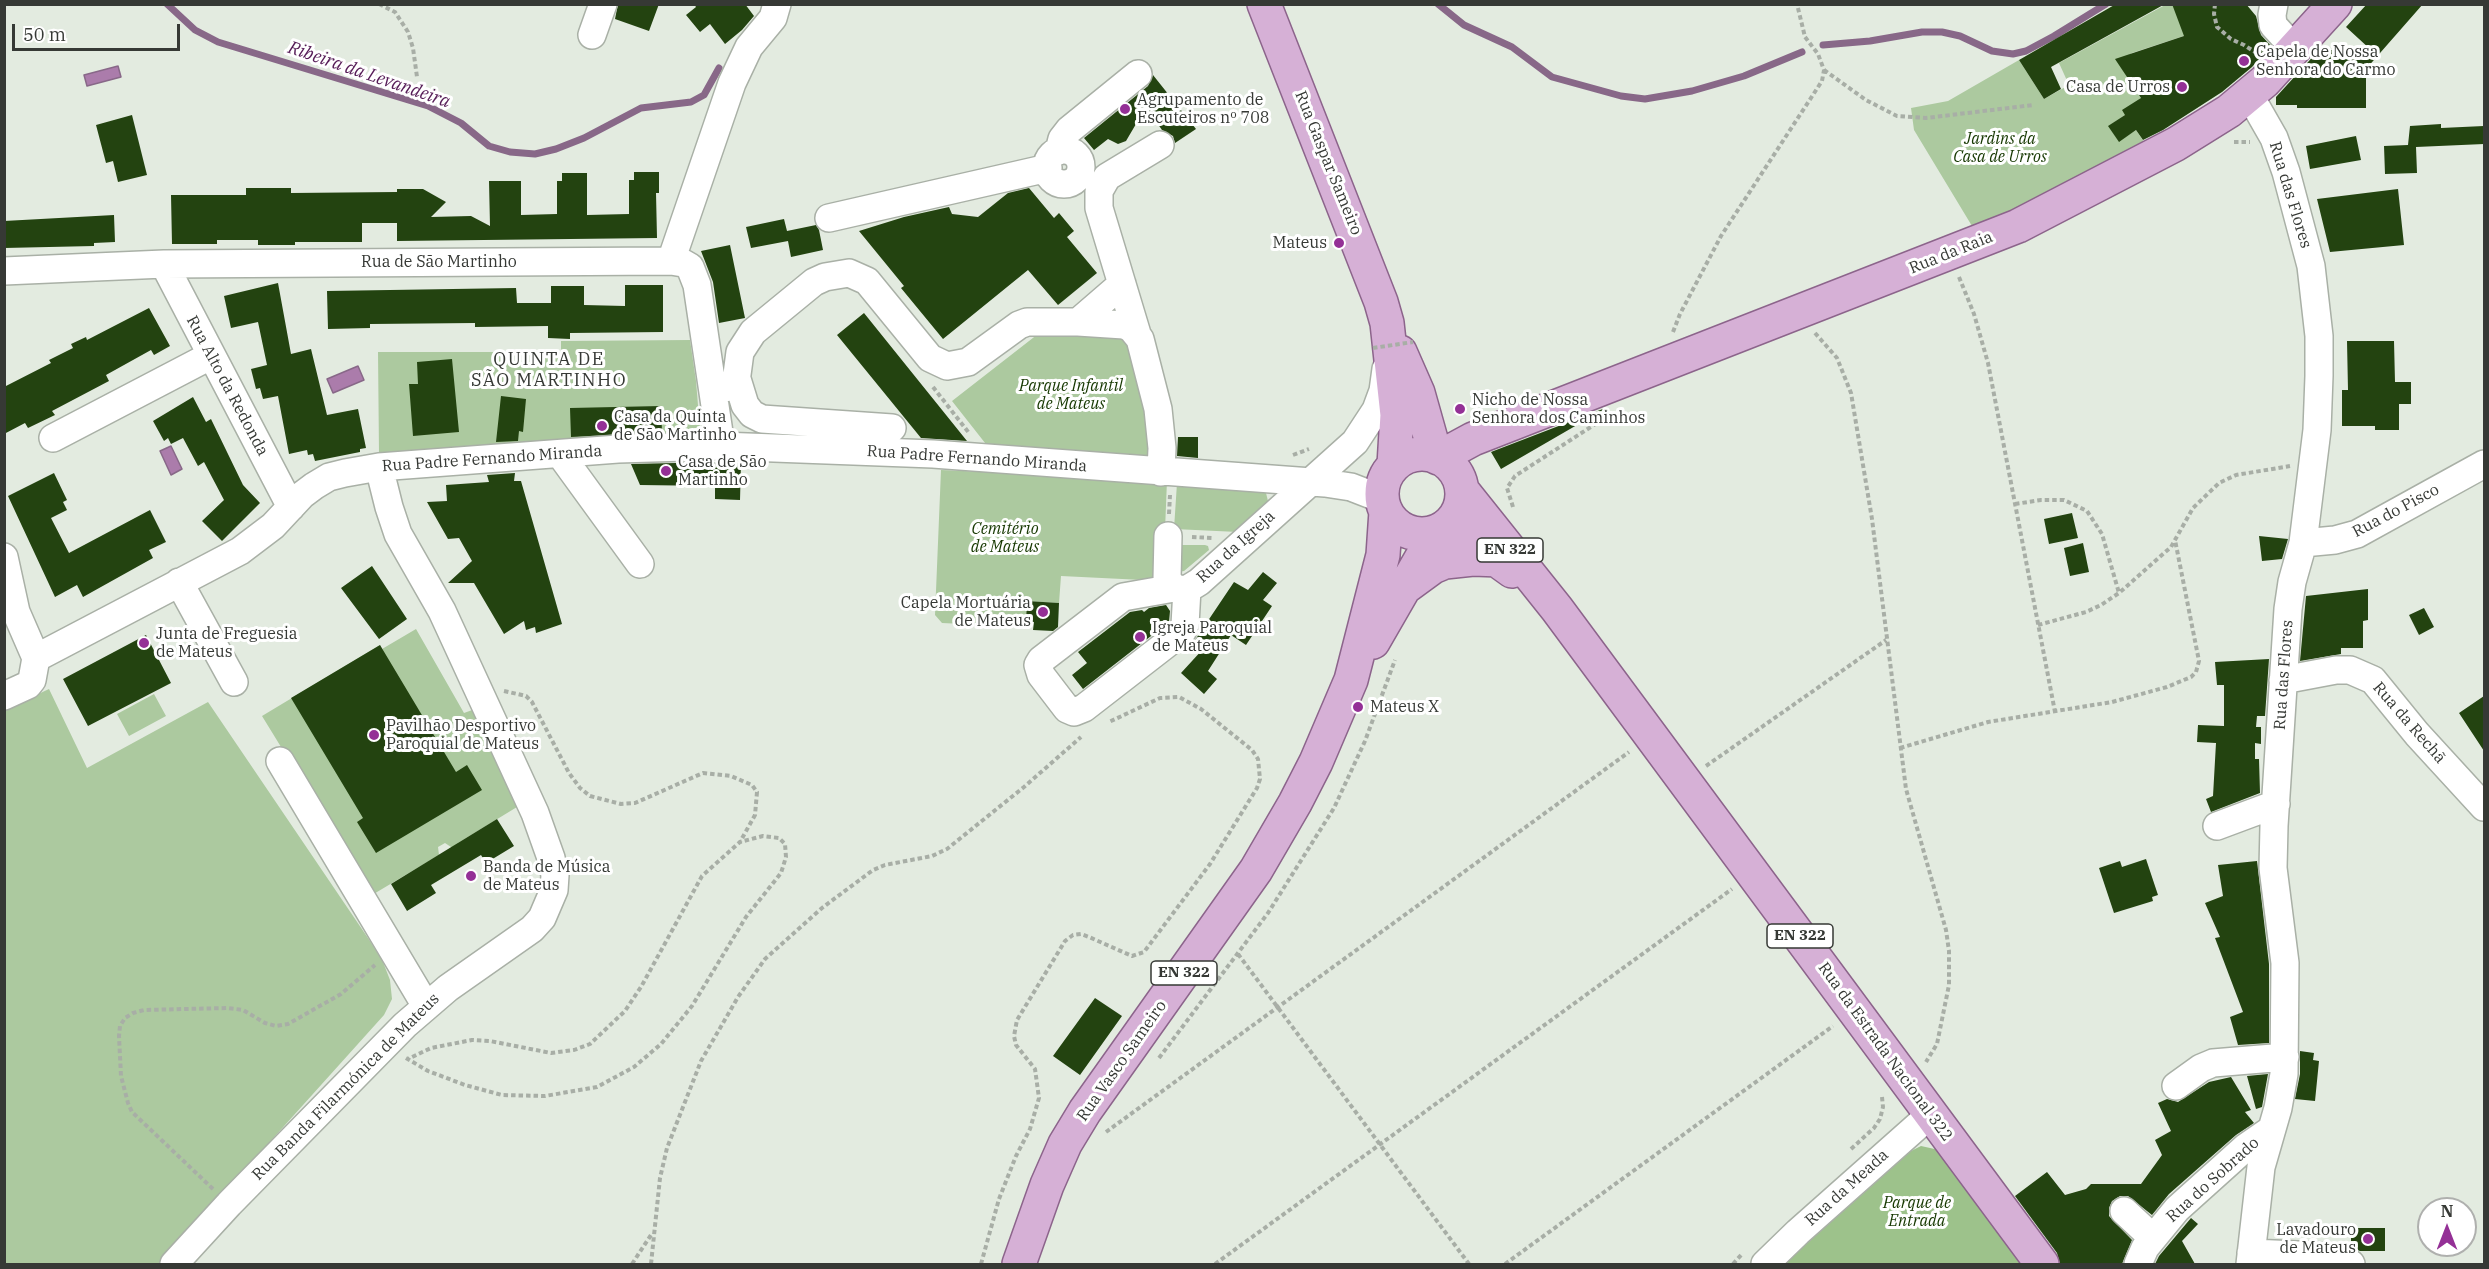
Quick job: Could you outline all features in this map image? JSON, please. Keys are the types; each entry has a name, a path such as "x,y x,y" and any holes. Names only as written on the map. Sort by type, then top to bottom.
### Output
{"main road":[{"name":"Rua Gaspar Sameiro","path":"1264,4 1368,264 1380,336"},
{"name":"Rua da Raia","path":"1520,421 2007,231 2182,140 2262,85 2335,4"},
{"path":"1380,336 1418,393 1449,421 1488,434"},
{"path":"1380,336 1397,415 1387,487 1392,521 1407,531 1425,534 1442,528"},
{"path":"1418,393 1437,458"},
{"path":"1437,458 1465,442 1520,421"},
{"path":"1462,486 1472,460 1484,445 1520,421"},
{"path":"1387,487 1415,454 1428,454 1437,458"},
{"name":"EN 322","path":"1437,458 1456,471 1462,486 1557,609"},
{"name":"EN 322","path":"1351,680 1442,528 1456,515 1461,503 1462,486"},
{"name":"EN 322","path":"1351,680 1383,555 1387,487"},
{"name":"EN 322","path":"1442,528 1500,560 1557,609"},
{"path":"1404,588 1433,567 1445,562 1473,559 1500,560"},
{"name":"Rua da Estrada Nacional 322","path":"1557,609 1908,1071 1931,1114 2042,1264"},
{"name":"Rua Vasco Sameiro","path":"1019,1264 1047,1185 1065,1144 1085,1112 1256,870 1316,762 1351,680"}],"street":[{"path":"592,35 603,4"},
{"path":"721,446 725,384 690,267 672,261 732,83 749,47 772,18 777,4"},
{"path":"2274,4 2273,25 2295,49"},
{"path":"1138,74 1069,130 1053,159 1052,178 1062,183 1073,181 1088,184 1107,177 1160,145"},
{"name":"Rua das Flores","path":"2250,1259 2261,1167 2282,1092 2285,1057 2285,963 2273,868 2276,804 2290,594 2303,543 2317,430 2319,376 2316,298 2311,266 2286,172 2274,138 2262,85"},
{"path":"829,218 1053,159"},
{"path":"1088,184 1099,208 1158,409 1166,473"},
{"name":"Rua de São Martinho","path":"4,271 164,264 672,261"},
{"name":"Rua Alto da Redonda","path":"164,264 210,356 291,507"},
{"path":"725,384 740,352 753,332 814,282 836,274 849,273 867,280 930,358 947,366 958,366 978,356 1018,326 1027,322 1078,322 1127,326 1137,334"},
{"path":"1078,322 1122,284"},
{"name":"Rua da Igreja","path":"1168,536 1167,579 1181,589 1199,582 1354,442 1376,410 1386,379 1380,336"},
{"path":"53,438 210,356"},
{"path":"725,384 752,414 762,419 892,428"},
{"name":"Rua Padre Fernando Miranda","path":"36,658 257,539 302,495 329,477 379,467 618,449 721,446 933,454 1166,473 1387,487"},
{"path":"560,454 640,564"},
{"name":"Rua do Pisco","path":"2303,543 2335,540 2357,534 2484,464"},
{"name":"Rua Banda Filarmónica de Mateus","path":"174,1264 229,1204 426,1006 532,929 542,918 554,890 555,875 539,824 442,611 398,534 388,507 379,467"},
{"path":"4,557 16,612 36,658 33,680 28,685 4,696"},
{"path":"179,582 234,682"},
{"path":"1181,589 1185,625 1182,632 1084,708 1074,712 1067,709 1041,675 1038,666 1041,660 1123,597 1181,589"},
{"name":"Rua da Rechã","path":"2283,680 2336,670 2350,670 2373,680 2417,734 2484,807"},
{"path":"280,761 426,1006"},
{"path":"2217,826 2276,804"},
{"path":"2176,1086 2198,1070 2213,1063 2285,1057"},
{"name":"Rua da Meada","path":"1757,1256 1798,1232 1931,1114"},
{"name":"Rua do Sobrado","path":"2138,1264 2141,1254 2167,1219 2251,1144 2272,1129"},
{"path":"2124,1211 2152,1238"},
{"path":"2250,1259 2320,1256 2351,1264"}],"path":[{"path":"379,4 395,12 408,32 417,77"},
{"path":"1669,362 1673,330 1721,236 1822,81 1824,70 1818,54 1805,37 1797,4"},
{"path":"2215,4 2214,14 2217,27 2231,39 2250,48 2262,85"},
{"path":"1824,70 1866,100 1897,116 1926,118 2032,105"},
{"path":"2225,144 2244,141 2258,146"},
{"path":"1957,272 1981,335 2055,712"},
{"path":"1810,328 1837,358 1851,393 1872,519 1909,805 1946,930 1949,951 1949,985 1937,1044 1908,1071 1883,1107 1880,1119 1874,1128 1850,1150"},
{"path":"1380,336 1413,342"},
{"path":"930,358 918,368 969,433"},
{"path":"1514,507 1507,488 1515,476 1561,448 1605,417"},
{"path":"1286,457 1315,446"},
{"path":"2038,625 2086,612 2101,605 2152,566 2175,540 2193,508 2219,483 2236,475 2257,470 2293,466 2293,455"},
{"path":"1166,473 1168,536 1245,540"},
{"path":"2015,504 2041,500 2064,500 2087,511 2102,534 2119,593"},
{"path":"1900,748 1988,722 2112,702 2168,687 2184,681 2196,672 2199,661 2175,540"},
{"path":"1699,757 1706,767 1886,640"},
{"path":"1158,1060 1288,884 1349,781 1395,658"},
{"path":"408,1059 431,1048 472,1040 490,1041 551,1053 574,1050 590,1044 625,1011 641,987 702,876 740,842 755,814 758,803 757,792 752,785 743,780 714,772 703,772 646,799 621,804 590,796 580,788 569,773 552,744 536,709 526,696 477,687"},
{"path":"981,1264 999,1199 1016,1156 1030,1129 1039,1098 1035,1069 1016,1045 1014,1036 1017,1020 1065,941 1073,935 1081,934 1132,956 1144,952 1210,864 1257,788 1260,779 1258,759 1252,750 1201,709 1179,697 1160,698 1099,727"},
{"path":"651,1264 653,1230 662,1166 692,1081 715,1036 765,959 822,909 873,870 885,865 932,856 947,849 1024,787 1083,735"},
{"path":"1623,742 1636,761"},
{"path":"1106,1132 1630,752"},
{"path":"384,1046 428,1071 502,1095 545,1096 597,1087 634,1067 661,1044 692,1006 746,917 781,873 786,857 785,844 779,838 763,836 740,842"},
{"path":"1726,879 1740,897"},
{"path":"1215,1264 1733,888"},
{"path":"229,1204 132,1112 121,1076 119,1036 120,1026 125,1018 144,1010 228,1008 243,1010 265,1023 276,1026 288,1024 341,994 364,976 391,948"},
{"path":"1238,954 1469,1264"},
{"path":"1505,1264 1836,1024"},
{"path":"1103,1137 1117,1115"},
{"path":"632,1264 645,1247 653,1230"},
{"path":"1732,1264 1757,1256"}],"green space":[{"name":"Jardins da Casa de Urros","path":"2165,5 2173,5 2211,27 2132,53 2118,62 2141,98 2125,115 2109,126 2119,141 2136,130 2144,142 2031,206 1975,231 1914,130 1911,108 1948,101 2019,60 2044,99 2069,85 2059,63"},
{"name":"Parque Infantil de Mateus","path":"1038,334 1129,339 1156,434 1150,457 989,448 952,401"},
{"path":"690,340 701,442 379,453 378,352 561,352 561,341"},
{"name":"Cemitério de Mateus","path":"941,470 1167,480 1163,581 1061,576 1059,603 1027,601 1026,627 942,623 935,615"},
{"path":"1177,483 1263,491 1268,501 1267,505 1238,532 1174,529"},
{"path":"1174,545 1205,545 1209,550 1184,571 1178,572"},
{"path":"416,629 464,713 475,709 517,807 458,843 456,855 445,843 438,847 439,855 372,895 262,716 380,645 382,649"},
{"path":"49,689 87,768 208,702 370,941 383,962 390,980 392,999 384,1015 160,1264 5,1264 4,710"},
{"path":"154,694 166,716 129,736 117,714"},
{"name":"Parque de Entrada","path":"1921,1146 1939,1150 2021,1264 1782,1264 1876,1178"}],"shaded area":[{"path":"118,66 121,77 87,86 84,75"},
{"path":"358,366 364,380 333,393 327,379"},
{"path":"171,446 182,469 171,475 160,451"}],"building":[{"path":"618,4 659,4 649,31 615,19"},
{"path":"694,4 745,4 754,16 725,44 710,24 700,32 686,15 696,7"},
{"path":"2116,4 2165,4 2051,67 2061,89 2044,99 2019,60"},
{"name":"Casa de Urros","path":"2172,4 2246,4 2256,16 2261,35 2271,46 2252,67 2222,92 2163,130 2143,140 2136,130 2119,142 2108,126 2125,115 2122,110 2141,98 2115,59 2184,36"},
{"path":"2367,4 2423,4 2366,69 2366,108 2297,108 2297,105 2276,105 2276,97 2319,50 2371,50 2346,27"},
{"name":"Agrupamento de Escuteiros nº 708","path":"1153,75 1196,129 1175,143 1173,136 1162,130 1146,107 1126,141 1118,144 1108,139 1094,150 1084,138 1148,86"},
{"path":"132,115 147,175 118,182 113,161 106,163 96,125"},
{"path":"2441,124 2441,128 2484,126 2484,144 2416,147 2417,173 2385,174 2384,146 2408,145 2410,126"},
{"path":"2356,136 2361,160 2310,169 2306,146"},
{"path":"634,172 659,172 659,193 656,193 657,238 397,241 397,223 362,223 362,242 295,242 295,245 258,245 258,240 217,240 217,244 172,244 171,195 246,195 246,188 291,188 291,193 397,192 397,189 423,189 446,202 431,217 471,216 490,226 489,181 521,181 521,215 557,214 557,181 562,181 562,173 587,173 587,215 629,214 629,180 634,180"},
{"path":"1029,188 1054,218 1059,213 1074,231 1067,237 1097,273 1058,305 1028,270 943,339 901,288 904,286 859,231 904,217 949,207 952,214 978,217 1008,193"},
{"path":"2398,189 2404,245 2330,252 2317,199"},
{"path":"114,215 115,242 94,243 94,246 4,248 4,221"},
{"path":"784,219 787,231 816,225 823,250 791,257 788,241 751,248 746,227"},
{"path":"730,245 745,318 719,323 713,282 701,251"},
{"path":"278,283 291,354 311,349 327,415 358,409 366,448 360,449 360,452 315,461 313,454 308,455 307,450 289,454 278,396 263,399 260,388 256,389 251,369 267,365 258,322 231,328 224,296"},
{"path":"625,285 663,285 663,332 570,333 570,339 548,338 548,326 475,327 475,323 370,324 370,328 328,329 327,291 516,288 517,303 551,303 551,286 584,286 584,305 625,306"},
{"path":"149,308 170,346 154,355 151,350 106,375 109,381 52,411 55,415 28,428 25,423 4,434 4,387 51,363 49,360 73,348 71,344 86,337 87,340"},
{"path":"864,313 967,441 921,438 837,335"},
{"path":"2347,341 2394,341 2395,382 2411,382 2411,404 2399,404 2399,430 2375,430 2375,426 2342,426 2342,390 2348,390"},
{"path":"452,359 459,432 413,436 409,384 418,384 417,362"},
{"path":"501,396 526,399 523,432 519,431 518,441 496,442"},
{"path":"193,397 206,422 211,419 243,485 260,503 222,541 202,521 224,500 204,462 198,466 183,438 171,444 168,438 164,441 153,421"},
{"path":"661,406 662,432 571,437 570,408"},
{"path":"1608,407 1501,469 1491,452"},
{"path":"1178,437 1198,437 1198,458 1177,456"},
{"path":"741,463 740,500 715,499 715,486 640,485 631,464"},
{"path":"54,473 67,500 63,502 67,510 51,518 69,553 150,510 166,542 149,550 153,558 83,597 77,585 55,597 8,496"},
{"path":"515,473 514,481 521,481 562,624 536,633 535,627 526,630 524,621 504,634 474,583 448,583 472,561 459,538 448,539 427,502 447,501 446,485 489,482 487,475"},
{"path":"2072,513 2078,538 2049,544 2044,519"},
{"path":"2259,536 2288,539 2282,559 2262,561"},
{"path":"2083,543 2089,572 2070,576 2064,548"},
{"path":"372,566 407,619 379,639 341,588"},
{"path":"1263,572 1277,583 1263,600 1272,606 1246,645 1231,635 1208,671 1217,679 1204,694 1181,673 1203,649 1193,643 1234,582 1248,590"},
{"path":"2368,589 2368,620 2363,621 2363,648 2341,648 2341,654 2300,661 2306,596"},
{"name":"Capela Mortuária de Mateus","path":"1027,601 1059,603 1058,627 1053,631 1033,630 1034,622 1026,621"},
{"name":"Igreja Paroquial de Mateus","path":"1166,605 1170,611 1169,622 1083,689 1072,675 1087,663 1078,652 1130,612 1142,610 1144,612 1149,608"},
{"path":"2424,608 2434,627 2419,635 2409,615"},
{"path":"146,635 171,683 88,726 63,679"},
{"name":"Pavilhão Desportivo Paroquial de Mateus","path":"380,645 456,772 467,765 482,790 376,853 357,822 363,818 291,698"},
{"path":"2269,659 2265,716 2257,716 2256,727 2261,727 2261,744 2255,743 2255,759 2259,759 2260,793 2211,812 2206,799 2213,796 2216,743 2197,742 2198,725 2224,726 2224,685 2217,685 2215,662"},
{"path":"2484,696 2484,751 2459,713"},
{"path":"497,819 514,846 486,863 481,855 431,885 436,893 407,911 391,884"},
{"path":"2146,859 2158,895 2152,897 2153,901 2114,913 2099,868 2120,861 2122,867"},
{"path":"2257,861 2269,964 2269,1043 2238,1045 2230,1017 2243,1012 2215,938 2220,937 2205,903 2223,896 2218,865"},
{"path":"1095,998 1122,1016 1080,1075 1053,1056"},
{"path":"2300,1051 2314,1053 2313,1060 2319,1061 2315,1101 2295,1099 2300,1074"},
{"path":"2268,1074 2262,1107 2256,1109 2247,1076"},
{"path":"2231,1077 2251,1110 2245,1112 2254,1123 2236,1135 2169,1194 2152,1215 2128,1196 2120,1196 2112,1201 2109,1216 2132,1240 2122,1264 2060,1264 2057,1253 2015,1196 2047,1172 2065,1195 2086,1189 2091,1184 2141,1184 2162,1155 2155,1140 2171,1131 2158,1103 2167,1099 2178,1102 2209,1082"},
{"path":"2191,1218 2198,1224 2182,1241 2195,1264 2155,1264 2159,1256"},
{"name":"Lavadouro de Mateus","path":"2351,1228 2385,1228 2385,1251 2360,1251 2351,1248"}],"waterway":[{"name":"Ribeira da Levandeira","path":"167,4 195,30 218,42 428,106 461,123 489,146 510,152 535,154 556,149 584,138 641,108 691,102 704,95 719,68"},
{"name":"Ribeira da Levandeira","path":"1438,4 1464,25 1512,47 1552,77 1621,96 1645,99 1692,91 1744,76 1802,52"},
{"name":"Ribeira da Levandeira","path":"1823,45 1870,41 1922,32 1942,32 1960,36 1992,51 2013,54 2026,51 2054,36 2106,4"}],"place":[{"name":"Capela de Nossa Senhora do Carmo","path":"2244,61"},
{"name":"Casa de Urros","path":"2182,87"},
{"name":"Agrupamento de Escuteiros nº 708","path":"1125,109"},
{"name":"Mateus","path":"1339,243"},
{"name":"Nicho de Nossa Senhora dos Caminhos","path":"1460,409"},
{"name":"Casa da Quinta de São Martinho","path":"602,426"},
{"name":"Casa de São Martinho","path":"666,471"},
{"name":"Capela Mortuária de Mateus","path":"1043,612"},
{"name":"Igreja Paroquial de Mateus","path":"1140,637"},
{"name":"Junta de Freguesia de Mateus","path":"144,643"},
{"name":"Mateus X","path":"1358,707"},
{"name":"Pavilhão Desportivo Paroquial de Mateus","path":"374,735"},
{"name":"Banda de Música de Mateus","path":"471,876"},
{"name":"Lavadouro de Mateus","path":"2368,1239"}],"district":[{"name":"QUINTA DE SÃO MARTINHO","path":"549,370"}]}
